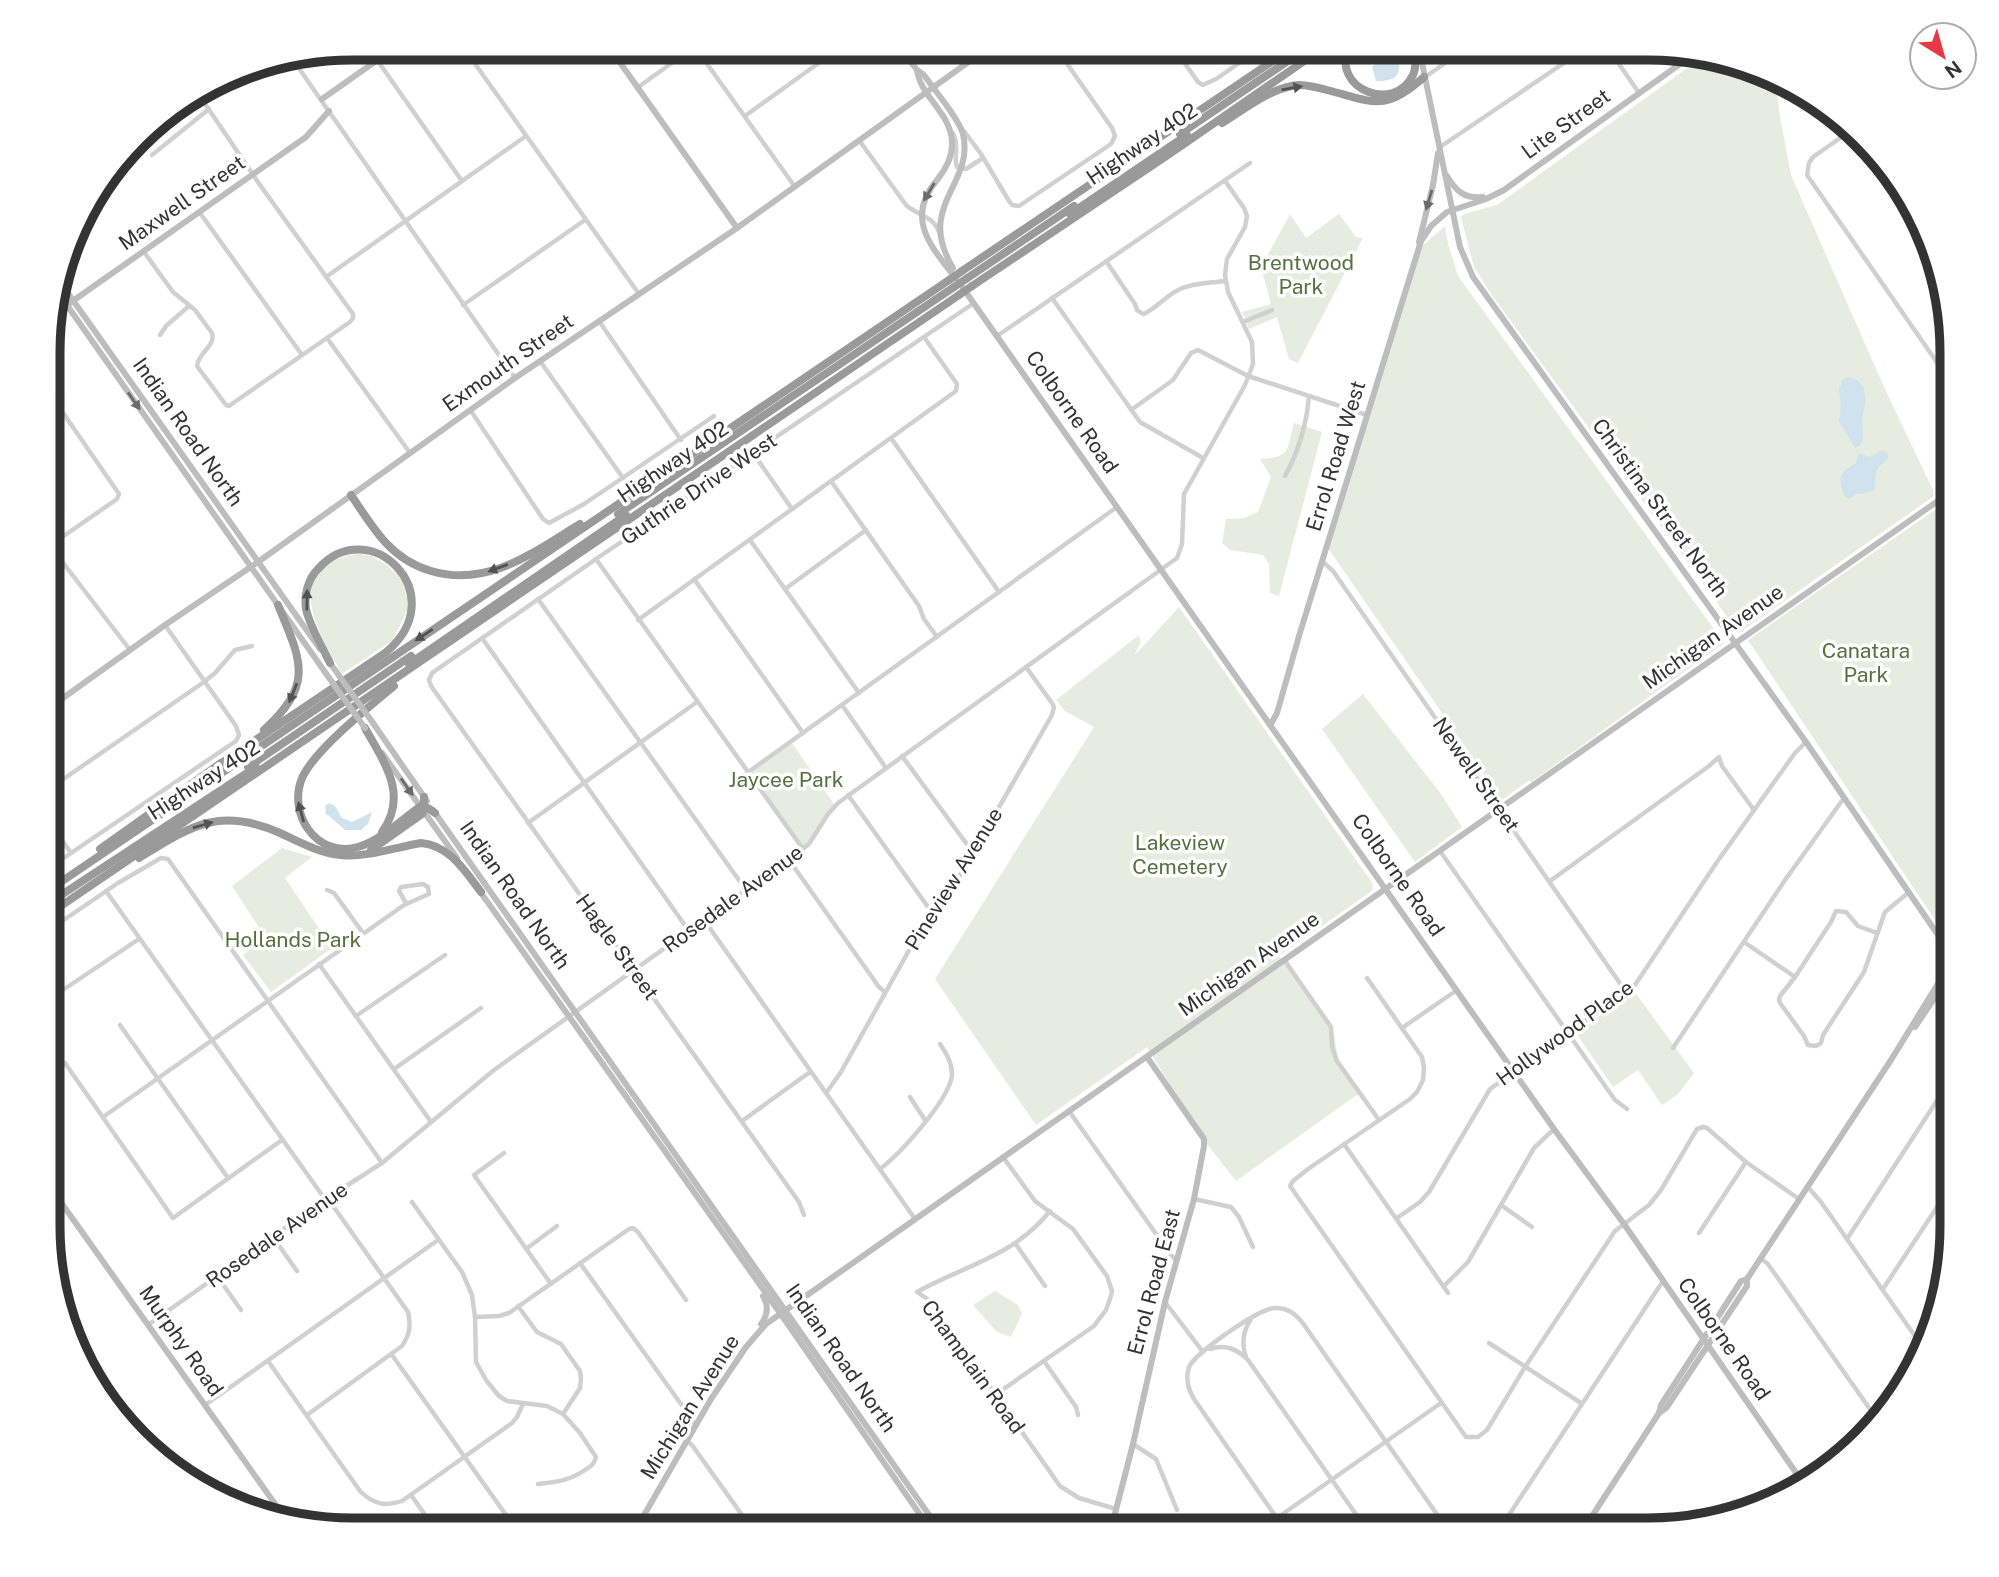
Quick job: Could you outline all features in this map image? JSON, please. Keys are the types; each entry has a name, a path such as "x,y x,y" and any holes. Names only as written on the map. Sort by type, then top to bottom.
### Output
{"highway":[{"path":"1134,154 1266,60"},
{"name":"Highway 402","path":"60,881 704,446 961,285 1134,154 1274,60"},
{"path":"60,907 434,654 961,285 1289,60"},
{"name":"Highway 402","path":"60,896 353,703 961,285 1297,60"},
{"path":"1168,155 1306,60"},
{"path":"1347,60 1353,82 1369,93 1382,95 1395,91 1411,79 1416,60"},
{"path":"961,285 1168,155 1280,90 1299,85 1308,86 1367,101 1384,102 1408,92 1424,78"},
{"path":"351,495 385,543 404,559 447,576 468,576 499,569 525,556 704,446"},
{"path":"60,880 217,766 385,653 400,639 411,616 412,596 402,572 385,557 363,550 341,553 325,561 311,578 306,592 307,612 330,663"},
{"path":"217,766 274,721 285,709 296,689 299,674 298,653 278,605"},
{"path":"423,805 373,840 349,848 334,847 319,841 305,826 297,801 300,785 312,762 342,732 434,654"},
{"path":"369,726 394,792 394,805 389,820 383,831 373,840"},
{"path":"423,805 435,813"},
{"path":"362,854 387,840 423,805"},
{"path":"79,894 189,829 209,822 228,820 251,823 319,851 347,856 421,843 430,844 441,848 458,863 481,892"}],"main road":[{"path":"618,60 737,228"},
{"path":"909,60 917,70 918,79 959,124 964,144 960,169 945,204 940,234"},
{"name":"Exmouth Street","path":"60,700 515,378 737,228 971,60"},
{"name":"Christina Street North","path":"1420,60 1463,256 1481,290 1735,643 1940,938"},
{"path":"322,99 377,61"},
{"name":"Lite Street","path":"1452,210 1504,190 1683,62"},
{"path":"922,215 926,195 949,162 953,144 949,126 929,89"},
{"name":"Maxwell Street","path":"63,309 306,137 329,111"},
{"path":"1417,251 1435,179 1439,148"},
{"path":"1445,173 1456,190 1469,197 1490,196 1504,190"},
{"name":"Errol Road West","path":"1271,724 1277,713 1417,251 1431,226 1452,210"},
{"name":"Colborne Road","path":"922,215 929,243 998,336 1798,1476"},
{"name":"Colborne Road","path":"940,234 944,253 961,285"},
{"name":"Indian Road North","path":"65,292 251,567 332,682 369,726"},
{"name":"Indian Road North","path":"64,297 340,677 369,726 481,892 573,1014 931,1518"},
{"name":"Michigan Avenue","path":"643,1518 711,1399 764,1325 1940,499"},
{"name":"Indian Road North","path":"435,813 754,1278 783,1311 923,1518"},
{"path":"1373,898 1379,888 1377,876"},
{"path":"1591,1518 1659,1413 1661,1405 1705,1343 1741,1281 1747,1279 1940,980"},
{"name":"Errol Road East","path":"1114,1518 1165,1302 1194,1199 1203,1139 1147,1057"},
{"name":"Murphy Road","path":"60,1202 278,1509"},
{"path":"746,1347 767,1313 766,1303 754,1278"}],"street":[{"path":"472,60 639,294"},
{"path":"637,88 676,60"},
{"path":"704,60 795,187"},
{"path":"745,116 823,60"},
{"path":"959,124 1009,201 1016,206 1023,205 1114,140 1114,132 1109,122 1065,60"},
{"path":"1182,60 1203,85 1244,60"},
{"path":"1424,78 1450,60"},
{"path":"1439,148 1568,60"},
{"path":"1617,60 1640,93"},
{"path":"377,61 462,181"},
{"path":"297,65 515,378"},
{"path":"144,251 173,292 197,313 213,336 212,342 198,359 198,370 229,406 353,318 203,100"},
{"path":"152,155 209,109"},
{"path":"949,126 957,145 956,164 960,169 970,167 983,158"},
{"path":"1844,135 1813,157 1807,175 1940,367"},
{"path":"326,277 526,136"},
{"name":"Colborne Road","path":"859,140 906,205 930,218 940,234"},
{"path":"998,336 1250,163"},
{"path":"1106,261 1143,314 1182,288 1225,281 1227,259 1247,219 1244,208 1225,181"},
{"path":"906,205 919,216 923,227"},
{"path":"200,212 302,355"},
{"path":"463,305 584,220"},
{"name":"Rosedale Avenue","path":"148,1325 326,1199 382,1163 494,1070 789,860 814,838 830,811 848,795 1177,558 1181,550 1184,497 1253,364 1252,342 1225,281"},
{"path":"1052,298 1131,410 1146,426 1203,458"},
{"name":"Guthrie Drive West","path":"429,680 432,673 481,638 974,303"},
{"path":"160,335 166,326 190,306"},
{"path":"1242,322 1272,310"},
{"path":"599,321 681,440"},
{"path":"638,620 952,395 957,384 924,337"},
{"path":"327,338 410,453"},
{"path":"1131,410 1173,380 1191,353 1196,350 1248,376 1367,415"},
{"path":"540,361 623,478"},
{"path":"1285,476 1295,457 1307,415 1309,396"},
{"path":"60,408 118,490 118,497 110,504 60,539"},
{"path":"471,411 543,519 549,523 578,508 714,416"},
{"path":"891,438 999,592"},
{"path":"753,453 792,509"},
{"path":"831,481 919,606 924,619 937,637"},
{"path":"747,773 1117,506"},
{"path":"785,589 866,530"},
{"path":"750,540 859,693"},
{"path":"60,559 130,650"},
{"path":"596,559 803,849"},
{"name":"Newell Street","path":"1322,561 1333,571 1626,992"},
{"path":"694,579 803,733"},
{"path":"538,599 746,890"},
{"path":"60,860 236,741 239,735 236,726 165,625"},
{"path":"481,638 690,931"},
{"path":"60,781 215,673 236,650 252,646"},
{"name":"Pineview Avenue","path":"827,1093 912,944 937,915 1054,711 1052,703 1026,667"},
{"name":"Hagle Street","path":"429,680 799,1202 804,1215"},
{"path":"528,822 697,702"},
{"path":"842,705 886,768"},
{"name":"Hollywood Place","path":"1396,1218 1420,1202 1429,1192 1487,1092 1637,982 1754,810 1805,742"},
{"path":"902,756 974,850"},
{"path":"1550,881 1719,757 1722,766 1754,810"},
{"path":"848,795 928,907 937,915"},
{"path":"1673,1048 1844,798"},
{"path":"60,838 71,853"},
{"path":"1440,851 1615,1100 1627,1109"},
{"path":"60,922 106,891 161,858 166,858 382,1163"},
{"path":"789,860 885,992"},
{"path":"103,1117 406,903 429,894 430,889 423,884 401,887 399,891 406,903"},
{"path":"327,890 334,893 363,933"},
{"path":"106,891 282,1140 331,1203 408,1312 409,1335 402,1346 307,1415"},
{"path":"1877,933 1858,926 1846,912 1836,911 1779,1000 1806,1043 1816,1046 1821,1043 1823,1035 1864,972 1885,912 1909,892"},
{"path":"704,920 915,1219"},
{"path":"60,992 139,939"},
{"path":"1744,942 1796,977"},
{"path":"356,1016 445,955"},
{"path":"1285,961 1329,1024 1337,1061 1379,1120"},
{"path":"319,964 431,1122"},
{"path":"1367,978 1422,1057 1423,1080 1414,1096 1293,1181 1290,1186 1461,1433 1470,1438 1481,1436 1487,1430 1525,1367 1615,1231 1649,1205 1661,1190 1689,1140 1700,1128 1707,1128 1746,1162 1799,1199"},
{"path":"1402,1028 1457,990"},
{"path":"394,1069 481,1008"},
{"path":"120,1025 228,1178"},
{"path":"880,1169 898,1155 945,1097 952,1077 951,1063 940,1044"},
{"path":"65,1063 173,1217 282,1140"},
{"path":"742,1121 810,1072"},
{"path":"1847,1239 1940,1096"},
{"path":"910,1097 926,1120"},
{"path":"1069,1111 1176,1259"},
{"path":"1444,1286 1468,1262 1534,1148 1543,1137 1555,1129"},
{"path":"1344,1144 1448,1293"},
{"path":"504,1153 474,1175 551,1284"},
{"path":"995,1395 1094,1326 1106,1310 1111,1291 1107,1276 1073,1229 1029,1195 1003,1157"},
{"path":"1699,1233 1746,1162"},
{"path":"1807,1186 1915,1336 1921,1327"},
{"path":"1194,1199 1231,1207 1239,1217 1252,1247"},
{"path":"412,1202 467,1283 472,1295 476,1362 486,1380 499,1396 507,1401 547,1406 564,1414 596,1458 593,1464 571,1479 538,1484"},
{"path":"1882,1289 1940,1202"},
{"path":"1501,1205 1532,1227"},
{"name":"Champlain Road","path":"1050,1211 1037,1227 993,1258 917,1292 929,1300 1060,1486 1079,1498 1116,1509"},
{"path":"526,1249 557,1226"},
{"path":"475,1317 499,1316 518,1306 633,1228 686,1300"},
{"path":"273,1237 297,1271"},
{"path":"205,1405 439,1240"},
{"path":"1015,1243 1045,1286"},
{"path":"1760,1258 1775,1274 1872,1412"},
{"path":"580,1263 696,1425"},
{"path":"217,1276 240,1310"},
{"path":"1507,1518 1663,1281"},
{"path":"1165,1302 1203,1352"},
{"path":"518,1306 537,1332 561,1344 578,1367 580,1388 564,1414"},
{"path":"1440,1518 1386,1442 1299,1318 1288,1310 1265,1310 1254,1315 1195,1358 1187,1379 1190,1393 1277,1518 1332,1480 1386,1442 1441,1403"},
{"path":"1254,1315 1244,1335 1244,1350 1248,1360 1359,1518"},
{"path":"1489,1343 1581,1404"},
{"path":"1203,1352 1216,1347 1229,1347 1248,1360"},
{"path":"392,1354 508,1518"},
{"path":"268,1361 365,1496 374,1503 389,1505 402,1501 512,1423 523,1404"},
{"path":"1044,1361 1076,1407 1078,1415"},
{"path":"686,1441 692,1445 744,1518"},
{"path":"1133,1444 1156,1459 1177,1510"},
{"path":"411,1494 427,1518"}],"green space":[{"path":"1694,63 1742,75 1777,90 1791,175 1934,496 1739,633 1493,297 1474,267 1461,217 1497,205"},
{"name":"Brentwood Park","path":"1290,214 1306,238 1339,214 1356,237 1363,238 1298,363 1289,359 1277,317 1249,329 1242,312 1271,304 1261,267"},
{"path":"1445,226 1458,276 1724,643 1530,783 1530,780 1502,800 1328,548 1422,246"},
{"path":"1294,423 1322,432 1279,596 1270,593 1269,564 1263,555 1230,550 1222,543 1226,519 1244,518 1258,512 1271,477 1260,459 1278,456 1286,451"},
{"name":"Canatara Park","path":"1940,506 1940,928 1748,640"},
{"path":"357,553 371,556 387,565 400,578 409,594 408,609 393,640 342,674 315,619 311,590 316,577 326,565"},
{"name":"Lakeview Cemetery","path":"1179,607 1373,884 1372,891 1279,956 1334,1034 1338,1059 1361,1092 1236,1181 1203,1139 1147,1047 1036,1125 935,979 1094,727 1065,711 1056,700 1139,635 1141,642 1134,656"},
{"path":"1363,694 1441,794 1462,827 1415,862 1322,729"},
{"name":"Jaycee Park","path":"792,743 834,804 808,844 803,847 749,774"},
{"name":"Hollands Park","path":"282,848 312,857 285,878 332,948 271,992 243,955 265,937 232,886"},
{"path":"1634,991 1694,1073 1678,1094 1662,1105 1638,1070 1613,1087 1576,1033"},
{"path":"995,1291 1018,1305 1022,1314 1011,1337 997,1332 973,1305"}],"water":[{"path":"1381,60 1399,60 1399,71 1390,80 1376,81 1372,67"},
{"path":"1848,377 1863,386 1866,399 1862,420 1863,440 1855,448 1839,421 1839,390 1843,379"},
{"path":"1885,451 1888,459 1877,472 1875,489 1849,499 1845,497 1840,480 1843,473 1856,463 1859,453 1870,457"},
{"path":"329,803 335,806 342,818 352,822 372,812 368,824 361,830 345,830 326,815 325,806"}]}
